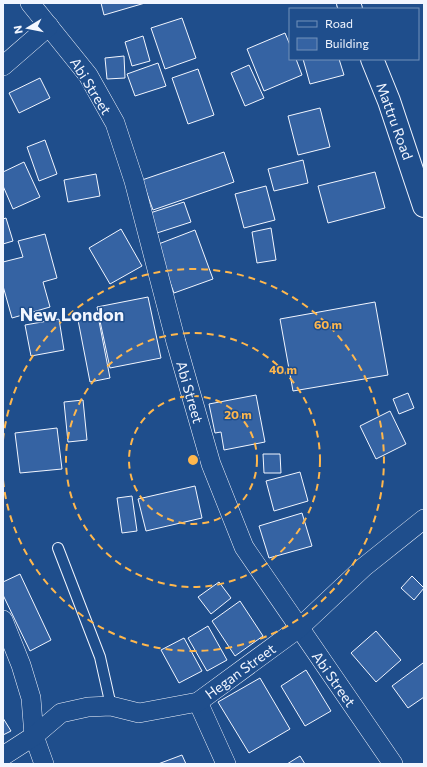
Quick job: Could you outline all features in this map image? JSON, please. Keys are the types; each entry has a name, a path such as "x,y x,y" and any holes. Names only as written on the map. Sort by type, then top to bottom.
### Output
{"main road":[{"name":"Mattru Road","path":"372,60 389,101 424,206"}],"street":[{"name":"Abi Street","path":"30,3 88,75 115,123 134,181 176,342 211,464 244,547 393,764"},
{"path":"3,66 49,26"},
{"name":"Hegan Street","path":"3,756 34,736 61,713 88,706 111,706 139,713 198,702 299,628 364,567 424,519"},
{"path":"3,620 21,665 31,698 34,736 44,764"},
{"path":"198,702 226,764"}],"lane":[{"path":"58,548 100,657 111,706"}],"building":[{"path":"101,3 145,3 104,15"},
{"path":"182,18 196,58 165,69 151,28"},
{"path":"285,33 289,43 289,60 296,60 302,75 264,91 247,49"},
{"path":"143,36 150,61 132,66 125,42"},
{"path":"124,56 125,78 107,79 105,58"},
{"path":"303,60 339,60 344,75 310,84"},
{"path":"158,63 166,86 135,96 127,74"},
{"path":"249,65 264,98 245,106 231,73"},
{"path":"198,69 214,115 188,124 172,78"},
{"path":"40,78 50,98 19,113 9,93"},
{"path":"320,108 330,147 298,155 288,116"},
{"path":"45,140 57,174 39,181 27,147"},
{"path":"224,152 234,182 153,210 142,180"},
{"path":"303,160 308,183 274,191 268,169"},
{"path":"24,162 40,197 13,209 3,186 3,172"},
{"path":"375,172 385,208 328,223 318,186"},
{"path":"96,174 100,196 68,202 64,180"},
{"path":"266,186 275,220 244,228 235,194"},
{"path":"184,202 191,222 157,233 150,213"},
{"path":"6,218 13,241 3,244 3,219"},
{"path":"271,228 276,260 257,263 252,232"},
{"path":"121,229 142,266 110,284 89,248"},
{"path":"195,230 213,279 174,293 156,245"},
{"path":"45,234 57,278 43,282 50,307 12,318 3,286 3,262 23,257 18,241"},
{"path":"148,297 161,358 110,368 97,307"},
{"path":"375,302 388,375 293,391 280,319"},
{"path":"98,316 110,378 90,382 78,320"},
{"path":"59,319 64,350 31,356 25,325"},
{"path":"408,393 414,408 399,414 393,399"},
{"path":"256,395 265,442 224,450 221,432 215,433 209,404"},
{"path":"83,400 87,440 68,442 64,402"},
{"path":"390,411 406,444 376,459 360,426"},
{"path":"57,428 62,469 20,473 15,433"},
{"path":"263,454 280,454 281,473 264,473"},
{"path":"300,472 308,501 274,511 266,481"},
{"path":"195,486 202,518 146,531 138,499"},
{"path":"132,496 137,531 122,533 117,498"},
{"path":"302,513 312,546 269,558 259,526"},
{"path":"20,574 51,640 30,651 3,595 3,582"},
{"path":"412,576 424,588 414,600 401,588"},
{"path":"219,582 231,598 211,614 198,597"},
{"path":"240,601 263,636 235,656 212,621"},
{"path":"208,626 227,660 207,671 188,638"},
{"path":"376,631 401,660 376,682 351,653"},
{"path":"184,638 202,671 179,683 161,650"},
{"path":"423,663 424,697 408,708 392,686"},
{"path":"306,670 331,711 305,726 281,686"},
{"path":"260,678 290,729 249,753 218,702"},
{"path":"3,718 11,731 3,735"},
{"path":"182,755 186,764 158,764"},
{"path":"300,756 305,764 287,764"}],"district":[{"name":"New London","path":"72,314"}]}
